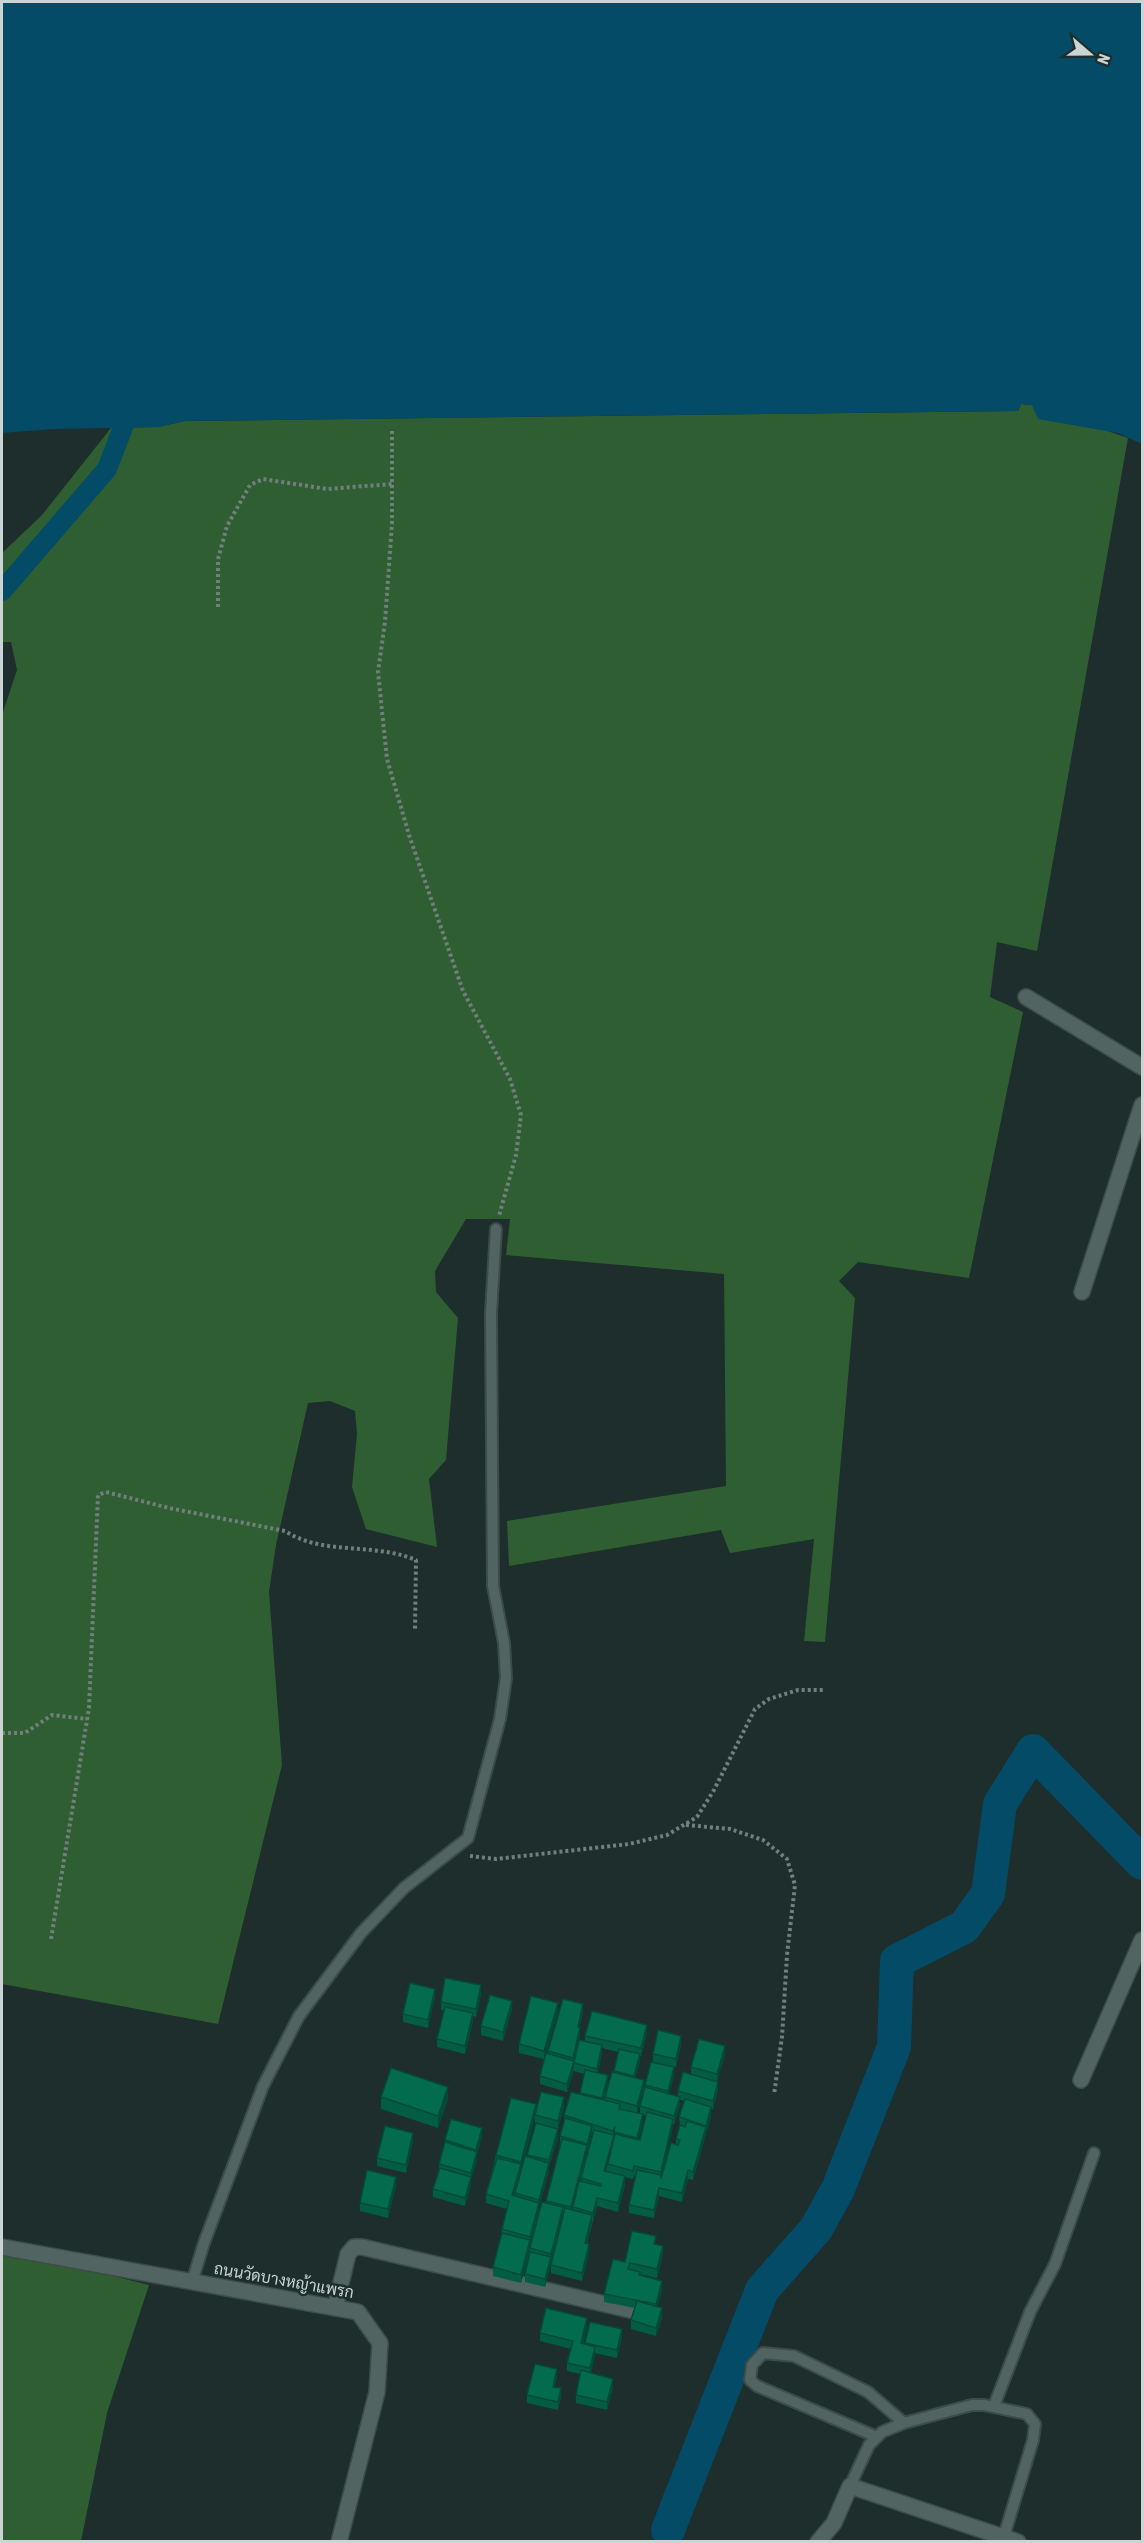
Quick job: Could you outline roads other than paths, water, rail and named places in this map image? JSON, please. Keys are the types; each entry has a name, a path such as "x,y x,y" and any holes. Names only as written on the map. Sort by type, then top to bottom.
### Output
{"street":[{"path":"1026,997 1143,1066"},
{"path":"1082,1292 1143,1105"},
{"path":"1081,2080 1143,1940"},
{"name":"ถนนวัดบางหญ้าแพรก","path":"2,2247 358,2312 380,2343 377,2392 339,2541"},
{"path":"335,2308 348,2254 354,2247 362,2247 630,2310"},
{"path":"818,2541 834,2523 850,2486 1011,2539"}],"lane":[{"path":"192,2282 204,2243 263,2086 299,2016 361,1933 404,1888 468,1838 494,1740 506,1678 504,1643 494,1586 493,1551 491,1313 496,1228"},
{"path":"994,2406 1030,2312 1055,2264 1094,2153"},
{"path":"877,2437 757,2386 750,2380 755,2360 763,2353 794,2356 868,2392 904,2423"},
{"path":"850,2486 869,2445 882,2432 904,2423 972,2405 994,2406 1027,2414 1035,2424 1033,2440 1011,2539"}],"water":[{"path":"2,2 1142,2 1142,444 1118,433 1038,419 1032,405 1021,404 1018,411 185,421 158,427 55,429 2,433"}],"waterway":[{"path":"2,591 107,469 132,404"},
{"path":"668,2530 762,2290 816,2229 838,2189 894,2047 897,1961 964,1927 988,1894 1000,1804 1033,1751 1142,1863"}]}
